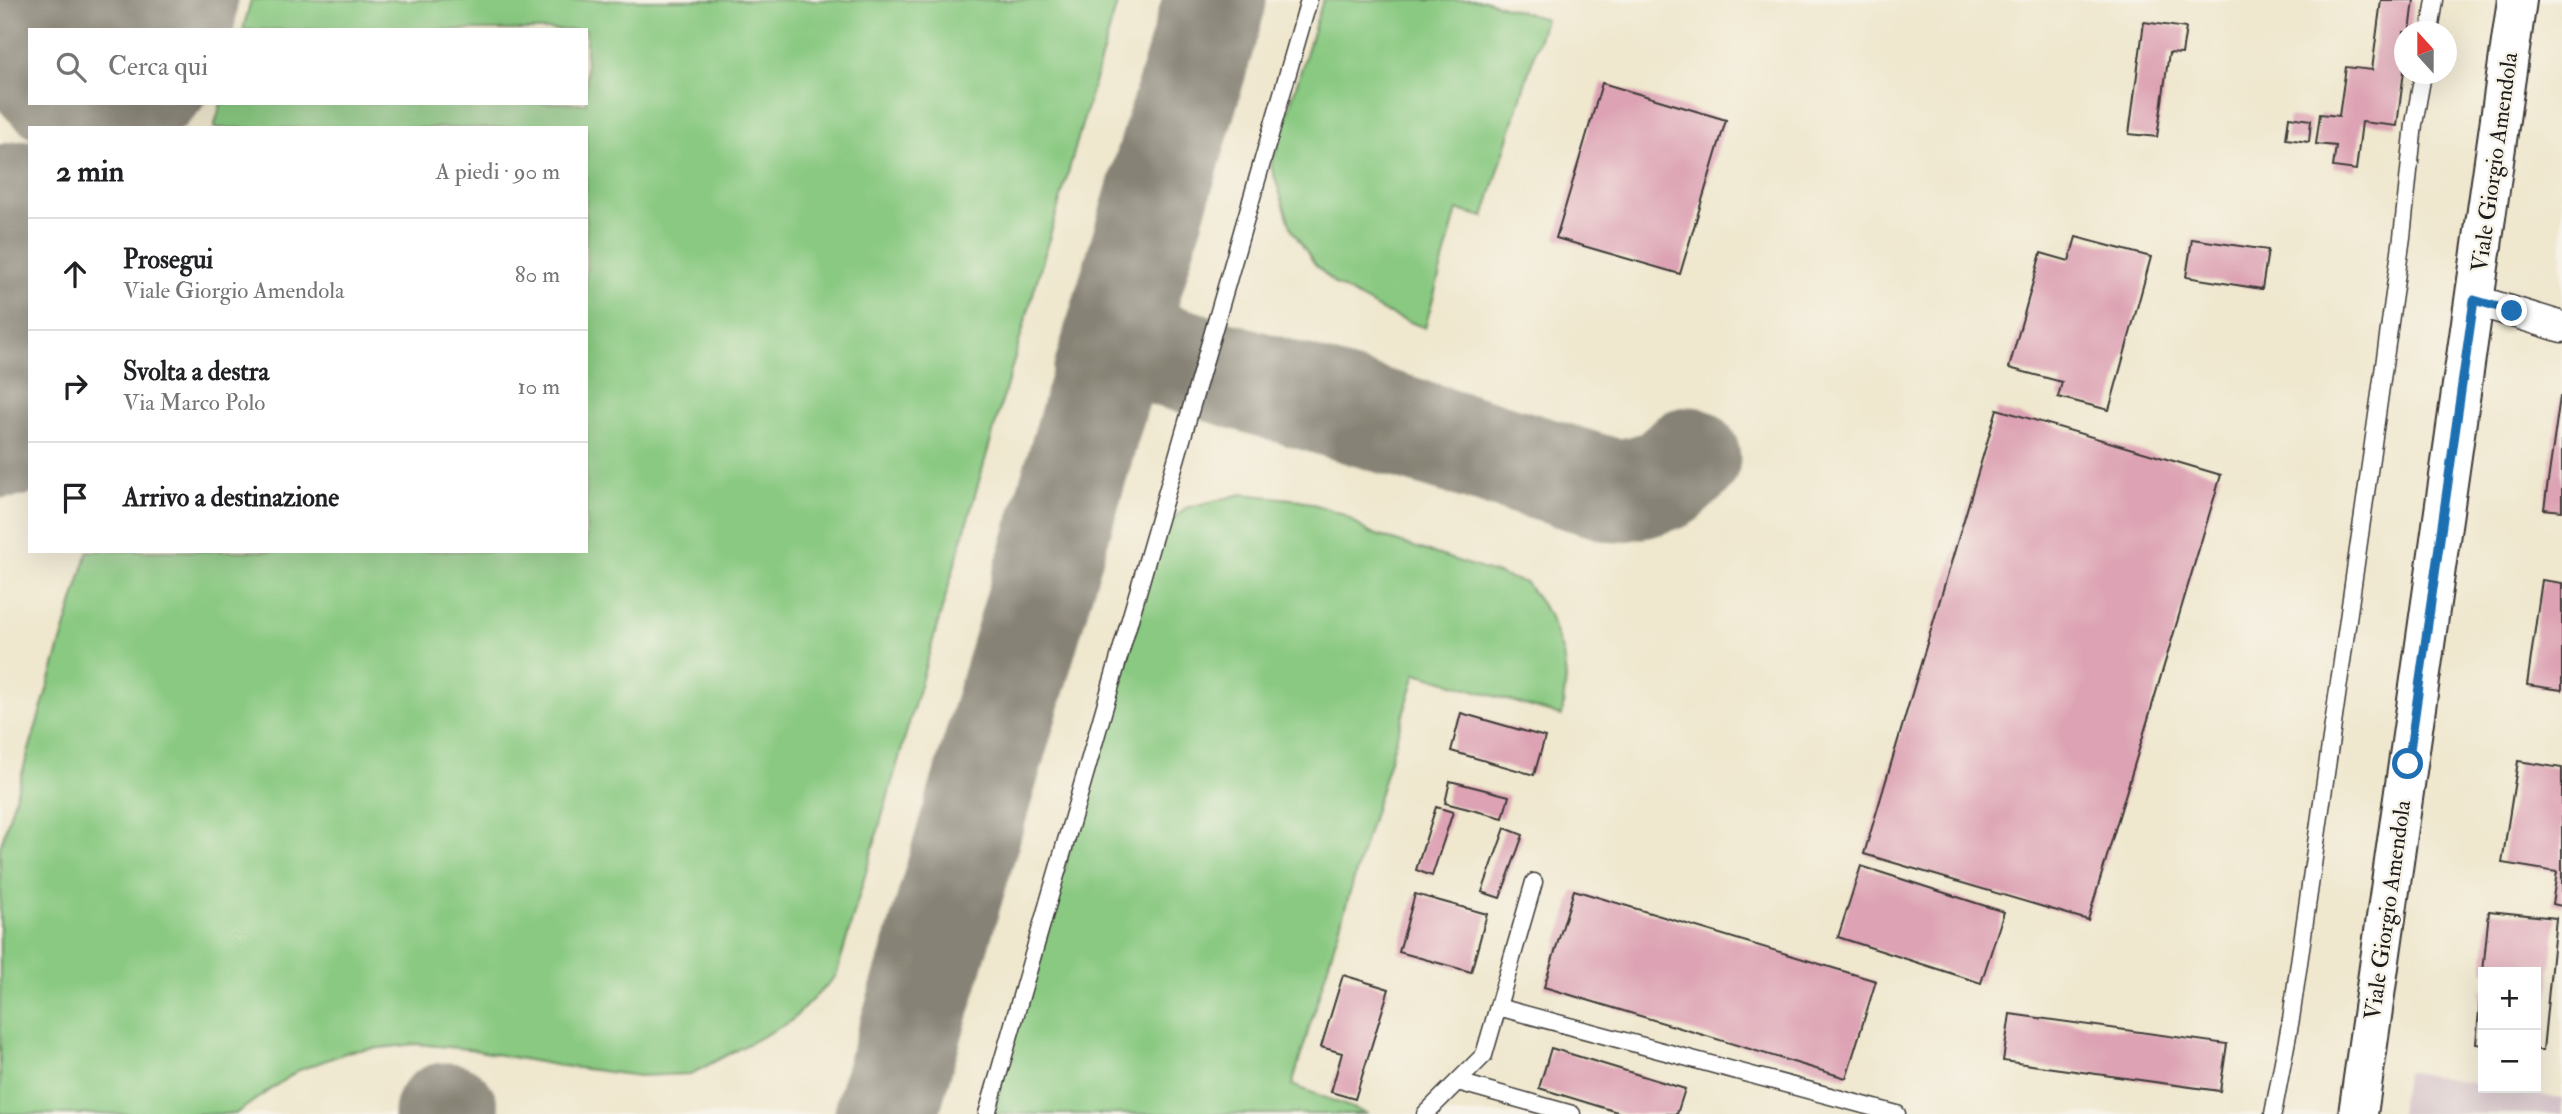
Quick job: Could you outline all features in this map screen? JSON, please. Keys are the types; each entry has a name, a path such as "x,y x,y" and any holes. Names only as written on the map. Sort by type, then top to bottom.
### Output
{"main road":[{"name":"Viale Giorgio Amendola","path":"2358,1114 2517,0"}],"street":[{"path":"2474,300 2562,327"}],"lane":[{"path":"987,1114 1309,0"},
{"path":"2432,21 2435,0"},
{"path":"2273,1114 2291,1019 2370,472 2421,84"},
{"path":"1425,1114 1485,1055 1534,882"},
{"path":"1498,1007 1891,1114"},
{"path":"1458,1082 1572,1114"}],"shaded area":[{"path":"2406,1071 2478,1084 2478,1093 2527,1093 2562,1099 2562,1114 2399,1114"}],"green space":[{"path":"251,0 1118,0 836,976 790,1022 691,1074 639,1076 555,1065 468,1049 417,1044 351,1051 297,1071 235,1114 0,1114 0,848 87,553 588,553 588,126 215,126 220,105 588,105 588,28 244,28"},
{"path":"1323,0 1484,0 1545,19 1484,217 1457,210 1425,328 1387,313 1335,284 1315,264 1292,230 1271,166"},
{"path":"1242,494 1301,500 1343,514 1368,532 1526,583 1549,615 1563,653 1566,678 1562,716 1416,673 1292,1085 1368,1114 992,1114 1165,526 1186,508"}],"building":[{"path":"2381,0 2414,0 2411,21 2394,21 2394,84 2402,84 2397,126 2362,122 2356,170 2333,167 2336,146 2316,144 2320,114 2339,116 2346,67 2372,70"},
{"path":"2144,22 2186,28 2182,54 2169,53 2157,137 2129,134"},
{"path":"1602,83 1726,120 1680,274 1556,238"},
{"path":"2289,117 2311,120 2309,142 2286,139"},
{"path":"2076,237 2151,257 2109,410 2058,397 2062,382 2009,368 2041,253 2069,261"},
{"path":"2192,239 2268,250 2262,289 2186,277"},
{"path":"2562,397 2562,511 2544,509"},
{"path":"1997,409 2221,475 2088,920 1864,854"},
{"path":"2542,580 2562,583 2562,690 2527,685"},
{"path":"1461,713 1545,737 1534,775 1451,751"},
{"path":"2518,761 2562,768 2562,906 2552,904 2557,872 2502,863"},
{"path":"1450,781 1509,796 1503,818 1445,803"},
{"path":"1436,807 1453,812 1432,876 1416,870"},
{"path":"1505,828 1523,835 1500,898 1482,892"},
{"path":"1861,866 2004,912 1981,983 1838,937"},
{"path":"1574,890 1876,981 1846,1078 1544,987"},
{"path":"1415,894 1487,914 1471,972 1399,952"},
{"path":"2489,911 2556,918 2543,1050 2541,967 2483,967"},
{"path":"1343,975 1389,989 1355,1099 1331,1092 1342,1053 1321,1047"},
{"path":"2010,1014 2227,1044 2220,1091 2003,1061"},
{"path":"1551,1048 1685,1089 1677,1114 1624,1114 1539,1088"}],"taxiway":[{"path":"886,1114 1215,0"},
{"path":"1114,340 1615,491 1666,479 1689,458"}],"runway":[{"path":"101,28 109,0"},
{"path":"0,370 28,276"}],"route":[{"path":"2408,764 2474,300 2512,311"}]}
